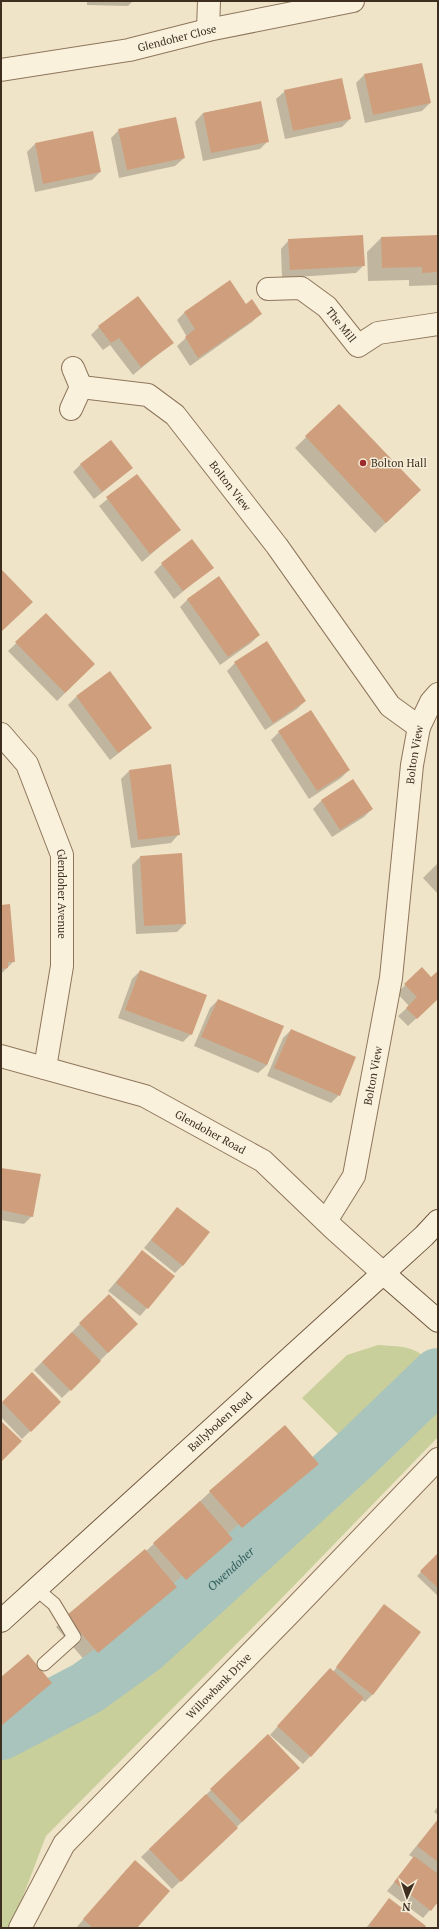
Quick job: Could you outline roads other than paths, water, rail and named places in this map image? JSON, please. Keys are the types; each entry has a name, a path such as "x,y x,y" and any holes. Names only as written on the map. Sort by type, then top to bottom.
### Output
{"street":[{"path":"208,30 209,1"},
{"name":"Glendoher Close","path":"1,70 129,50 208,30 353,1"},
{"name":"The Mill","path":"268,289 301,288 327,307 358,346 378,333 438,324"},
{"name":"Bolton View","path":"71,409 77,377 148,395 175,415 277,546 390,706 419,727 412,765 391,978 354,1176 326,1221"},
{"path":"419,727 438,694"},
{"name":"Glendoher Avenue","path":"1,734 27,764 62,855 62,966 45,1068"},
{"name":"Glendoher Road","path":"1,1056 145,1096 263,1161 326,1221 438,1321"},
{"name":"Ballyboden Road","path":"1,1621 35,1588 223,1421 438,1221"},
{"name":"Willowbank Drive","path":"20,1928 64,1844 438,1459"}],"lane":[{"path":"35,1588 54,1604 74,1637 44,1664"}],"waterway":[{"name":"Owendoher","path":"1,1733 87,1688 144,1647 357,1453 438,1375"}],"place":[{"name":"Bolton Hall","path":"363,463"}]}
